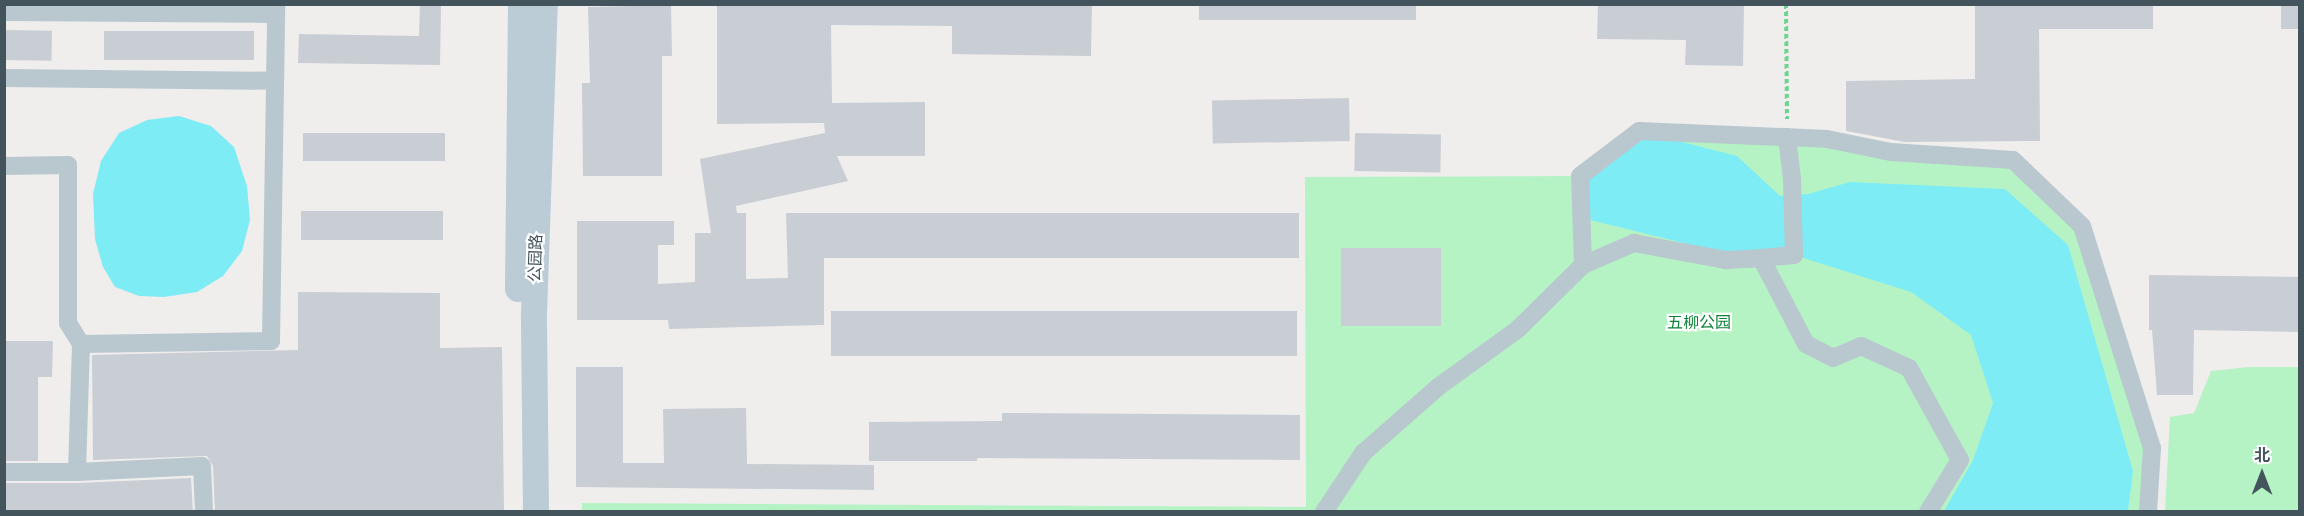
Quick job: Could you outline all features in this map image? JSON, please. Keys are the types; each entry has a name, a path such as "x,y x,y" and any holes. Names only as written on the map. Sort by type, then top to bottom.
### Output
{"street":[{"path":"521,4 518,322 522,512"},
{"name":"公园路","path":"536,512 534,314 545,4"},
{"path":"4,12 276,9 271,341 81,344"},
{"path":"4,78 275,81"},
{"path":"1583,265 1580,176 1639,131 1827,139 1891,152 2013,160 2082,226 2152,448 2148,512"},
{"path":"1324,512 1363,453 1438,387 1518,329 1583,265 1634,243 1726,260 1794,255 1792,180 1787,137"},
{"path":"4,166 68,165 68,323 81,344 77,472"},
{"path":"1761,258 1806,344 1833,358 1860,346 1909,368 1960,459 1928,512"},
{"path":"4,472 77,472 202,466 204,512"}],"path":[{"path":"1786,4 1787,137"}],"green space":[{"name":"五柳公园","path":"1639,131 2013,160 2082,226 2152,448 2148,512 582,512 582,503 1306,507 1305,177 1580,176"},
{"path":"2249,367 2299,367 2299,511 2165,511 2170,417 2194,413 2211,371"}],"water":[{"path":"179,116 211,126 234,147 247,186 250,220 242,251 223,276 197,292 164,297 139,296 115,287 103,267 95,239 93,194 101,161 119,133 147,120"},
{"path":"1639,131 1737,156 1780,196 1808,194 1850,182 2005,189 2068,245 2133,471 2128,511 1944,511 1973,460 1993,403 1971,335 1911,292 1794,255 1749,259 1586,219 1580,176"}],"building":[{"path":"420,4 441,4 440,65 298,63 299,34 419,36"},
{"path":"717,4 1092,4 1091,56 952,54 952,26 831,25 832,103 925,102 925,156 837,156 848,181 736,206 737,213 746,213 746,279 788,278 786,213 1299,213 1299,258 824,258 824,325 669,329 668,320 577,320 577,221 674,221 674,245 658,245 658,284 695,282 695,233 711,233 700,159 825,133 824,123 717,124"},
{"path":"1199,4 1416,4 1416,20 1199,20"},
{"path":"1598,4 1744,4 1743,66 1685,65 1686,40 1597,39"},
{"path":"1975,4 2153,4 2153,29 2039,29 2040,141 1905,142 1846,131 1846,81 1975,79"},
{"path":"2281,4 2300,4 2300,29 2281,29"},
{"path":"671,5 672,56 662,56 662,176 583,176 582,83 590,83 588,7"},
{"path":"4,30 52,31 51,61 4,60"},
{"path":"104,31 254,31 254,60 104,60"},
{"path":"1349,98 1350,141 1213,143 1212,100"},
{"path":"303,133 445,133 445,161 303,161"},
{"path":"1355,133 1441,135 1440,172 1354,171"},
{"path":"301,211 443,211 443,240 301,240"},
{"path":"1341,248 1441,248 1441,326 1341,326"},
{"path":"2149,275 2300,277 2300,332 2194,330 2193,395 2157,395 2152,330 2149,330"},
{"path":"298,292 440,293 440,348 502,347 504,512 215,512 213,466 207,456 93,460 92,355 298,350"},
{"path":"831,311 1297,311 1297,356 831,356"},
{"path":"4,341 53,341 52,377 38,377 38,461 4,461"},
{"path":"576,367 623,367 623,463 664,463 663,409 746,408 747,464 874,465 874,490 576,487"},
{"path":"1002,413 1300,415 1300,460 977,458 977,461 869,461 869,422 1002,421"},
{"path":"191,478 193,512 4,512 4,483 78,483"}]}
